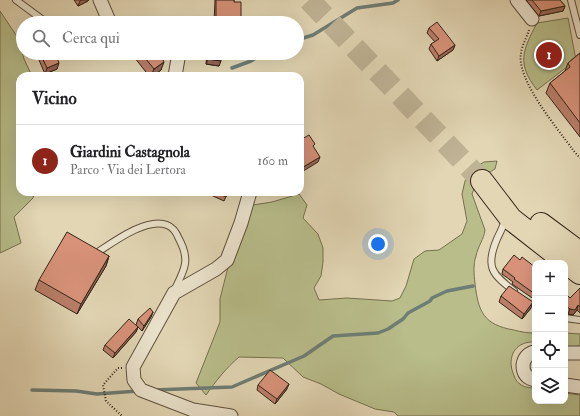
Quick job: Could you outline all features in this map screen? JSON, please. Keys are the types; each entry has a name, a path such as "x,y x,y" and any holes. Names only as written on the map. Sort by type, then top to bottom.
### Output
{"highway":[{"path":"580,253 482,181 511,219 580,273"}],"street":[{"path":"100,0 107,16"},
{"path":"517,0 532,19"},
{"path":"176,72 178,60"},
{"path":"231,416 193,410 142,390 134,380 133,368 174,292 216,269 227,260 241,223 249,196"},
{"path":"532,352 527,355 522,364 525,375 532,379"},
{"path":"568,353 580,353"},
{"path":"568,385 580,387"}],"lane":[{"path":"16,0 38,16"},
{"path":"571,0 580,35"},
{"path":"505,211 504,223 494,247 491,263 496,277 517,293"},
{"path":"94,254 128,233 140,228 157,224 167,225 172,228 185,250 186,259 185,266 174,292"},
{"path":"568,318 580,320"}],"path":[{"path":"532,19 520,53 521,67 532,92 580,158"},
{"path":"122,416 106,401 103,385 118,368 133,368"}],"green space":[{"path":"0,11 16,35 16,60 24,60 30,72 16,72 16,196 33,196 14,217 21,243 0,253"},
{"path":"568,18 576,60 537,90 526,72 524,64 525,49 528,41 537,23"},
{"path":"497,161 495,169 481,179 472,194 485,230 477,252 474,266 476,293 484,316 489,321 504,328 532,333 532,342 523,344 515,350 511,359 511,364 517,381 525,387 532,388 532,404 568,404 568,393 580,395 580,416 398,416 394,412 375,409 303,377 283,358 239,357 221,375 206,395 196,383 220,322 220,299 228,267 253,205 272,202 292,196 300,196 307,205 303,218 318,234 323,248 321,276 314,288 319,300 347,298 392,301 400,298 406,286 414,259 425,251 439,250 462,234 467,221 462,194 465,181 472,169 484,162"},
{"path":"568,333 580,334 580,346 568,348"}],"building":[{"path":"216,0 234,0 234,2 241,2 241,16 216,16"},
{"path":"532,0 560,0 565,6 541,11"},
{"path":"437,22 455,45 439,56 431,44 439,39 429,28"},
{"path":"580,53 580,123 550,83 570,67 568,63"},
{"path":"43,60 58,60 59,63 47,68"},
{"path":"147,60 163,60 164,62 154,69"},
{"path":"309,135 315,144 313,146 320,157 304,167 304,138"},
{"path":"67,232 109,256 81,304 39,280"},
{"path":"514,255 520,260 522,257 532,265 532,292 514,279 515,278 503,269"},
{"path":"509,286 532,301 532,303 524,314 501,296"},
{"path":"580,288 580,307 578,305 575,310 568,307 568,296 570,298"},
{"path":"150,308 153,312 144,326 138,319"},
{"path":"129,319 138,327 115,353 105,345"},
{"path":"270,370 289,384 277,399 258,385"}],"waterway":[{"path":"304,38 313,35 357,8 393,3 398,0"},
{"path":"232,68 253,60"},
{"path":"154,390 232,387 304,356 333,336 378,333 388,329 403,319 408,313 430,301 432,298 447,291 473,286"},
{"path":"32,390 76,391 97,394 138,391"}],"tunnel":[{"path":"309,0 482,181"}],"place":[{"name":"Giardini Castagnola","path":"549,55"}]}
